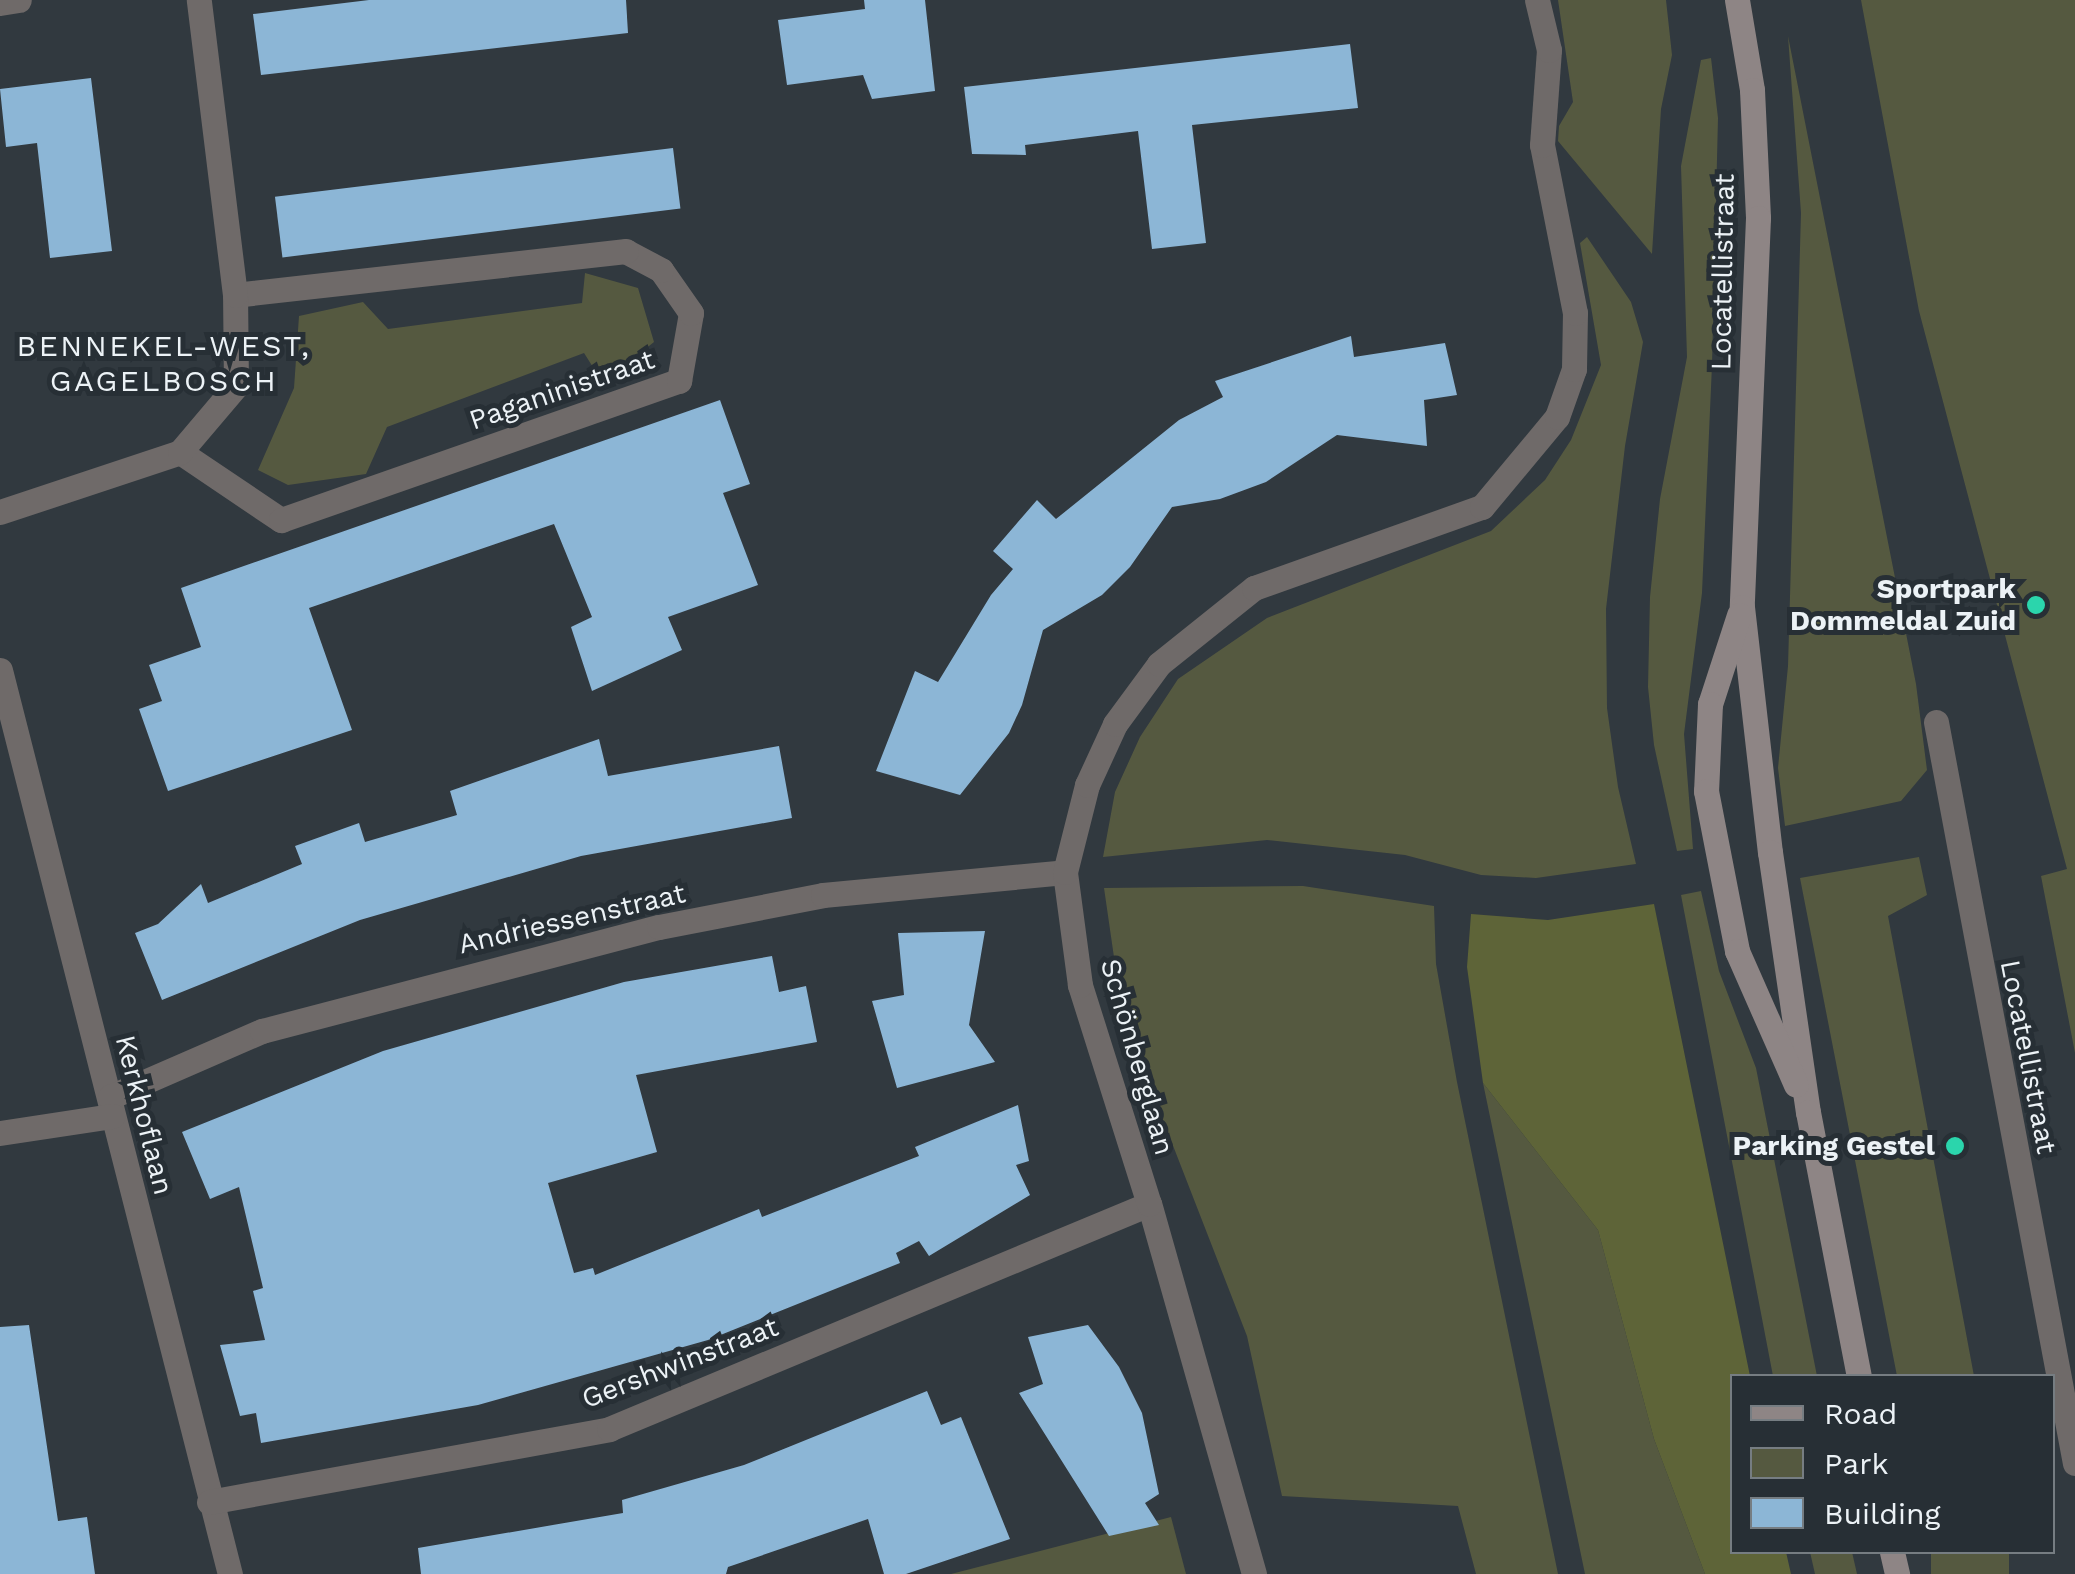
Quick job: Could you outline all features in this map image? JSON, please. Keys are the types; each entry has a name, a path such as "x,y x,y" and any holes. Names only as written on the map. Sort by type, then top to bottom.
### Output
{"main road":[{"name":"Locatellistraat","path":"1737,0 1752,90 1758,218 1742,606 1770,852 1808,1112 1859,1374"},
{"name":"Locatellistraat","path":"1742,606 1710,704 1706,791 1737,951 1808,1112"}],"street":[{"path":"0,2 19,0"},
{"path":"0,512 180,452 236,386 234,295 200,0"},
{"name":"Schönberglaan","path":"1254,1574 1149,1204 1080,985 1065,872 1087,785 1115,724 1159,664 1254,588 1482,507 1558,417 1574,369 1576,313 1542,145 1548,50 1537,0"},
{"name":"Paganinistraat","path":"180,452 281,520 679,381 692,313 661,270 626,250 234,295"},
{"name":"Kerkhoflaan","path":"0,670 230,1574"},
{"name":"Locatellistraat","path":"1936,722 2075,1463"},
{"name":"Andriessenstraat","path":"0,1132 111,1107 262,1032 660,928 823,895 1065,872"},
{"name":"Gershwinstraat","path":"210,1502 609,1429 1149,1204"}],"green space":[{"path":"1558,0 1666,0 1672,55 1661,109 1652,254 1558,141 1559,126 1573,102"},
{"name":"Sportpark Dommeldal Zuid","path":"1861,0 2075,0 2075,1053 2041,876 2067,869 1919,311"},
{"path":"1788,36 1916,684 1927,770 1901,801 1785,826 1778,768 1788,666 1801,213"},
{"path":"1711,58 1718,118 1712,365 1702,593 1684,734 1693,849 1677,851 1654,745 1648,687 1650,597 1660,499 1687,357 1681,166 1701,60"},
{"path":"1587,237 1631,302 1643,342 1625,446 1606,609 1607,708 1618,787 1636,864 1536,878 1481,875 1405,855 1267,840 1103,857 1115,792 1140,737 1178,679 1267,618 1491,531 1545,480 1571,440 1601,365 1580,243"},
{"path":"585,273 638,288 654,342 603,383 584,353 387,427 366,474 288,485 258,470 294,388 299,316 363,302 388,329 582,303"},
{"path":"1919,857 1927,895 1888,916 1974,1374 1897,1374 1800,878"},
{"path":"1303,886 1434,906 1436,964 1457,1082 1558,1574 1476,1574 1458,1506 1282,1496 1247,1336 1151,1089 1117,978 1104,888"},
{"path":"1701,891 1719,971 1756,1068 1817,1374 1773,1374 1681,895"},
{"path":"1654,904 1750,1374 1730,1374 1730,1554 1786,1554 1791,1574 1705,1574 1654,1439 1598,1230 1483,1083 1467,967 1471,914 1548,920"},
{"path":"1483,1083 1598,1230 1654,1439 1705,1574 1585,1574"},
{"path":"1171,1517 1186,1574 951,1574"},
{"path":"1810,1554 1852,1554 1857,1574 1815,1574"},
{"path":"1931,1554 2009,1554 2009,1574 1931,1574"}],"building":[{"path":"369,0 626,0 628,33 261,75 253,14"},
{"path":"864,0 925,0 935,91 872,99 863,75 787,85 778,20 865,9"},
{"path":"1350,44 1358,108 1192,125 1206,243 1152,249 1138,131 1025,145 1026,155 972,154 964,87"},
{"path":"91,78 112,251 50,258 37,143 6,147 0,89"},
{"path":"673,148 680,209 282,257 275,197"},
{"path":"1351,336 1354,357 1445,343 1457,395 1424,400 1427,446 1337,435 1266,482 1220,499 1172,507 1130,567 1102,595 1043,630 1022,705 1009,733 960,795 876,771 915,671 938,682 991,595 1013,569 993,551 1037,500 1056,519 1179,420 1223,397 1215,381"},
{"path":"720,400 750,484 723,493 758,585 668,617 682,650 592,691 571,627 592,617 554,524 309,608 352,730 168,791 139,709 162,701 149,665 201,647 181,588"},
{"path":"599,739 608,776 779,746 792,818 581,856 360,920 162,1000 135,933 158,924 201,884 208,903 302,864 295,846 359,823 365,842 457,815 450,791"},
{"path":"985,931 969,1025 995,1062 897,1088 872,1001 904,995 898,933"},
{"path":"772,956 779,992 806,986 817,1042 636,1075 657,1152 548,1183 574,1273 593,1268 595,1275 759,1209 762,1217 919,1156 915,1147 1018,1105 1029,1161 1016,1165 1030,1195 929,1256 919,1241 896,1253 900,1263 708,1340 478,1405 261,1443 256,1413 240,1416 220,1345 265,1340 253,1291 263,1288 239,1187 210,1199 182,1132 383,1051 624,982"},
{"path":"29,1325 58,1521 87,1517 95,1574 0,1574 0,1327"},
{"path":"1088,1325 1119,1367 1142,1413 1159,1494 1145,1503 1159,1525 1109,1536 1019,1393 1043,1384 1028,1337"},
{"path":"927,1391 941,1425 961,1417 1010,1539 906,1574 884,1574 868,1519 728,1567 726,1574 421,1574 418,1548 623,1513 622,1500 744,1465"}],"place":[{"name":"Sportpark Dommeldal Zuid","path":"2036,605"},
{"name":"Parking Gestel","path":"1955,1146"}],"district":[{"name":"BENNEKEL-WEST, GAGELBOSCH","path":"164,363"}]}
